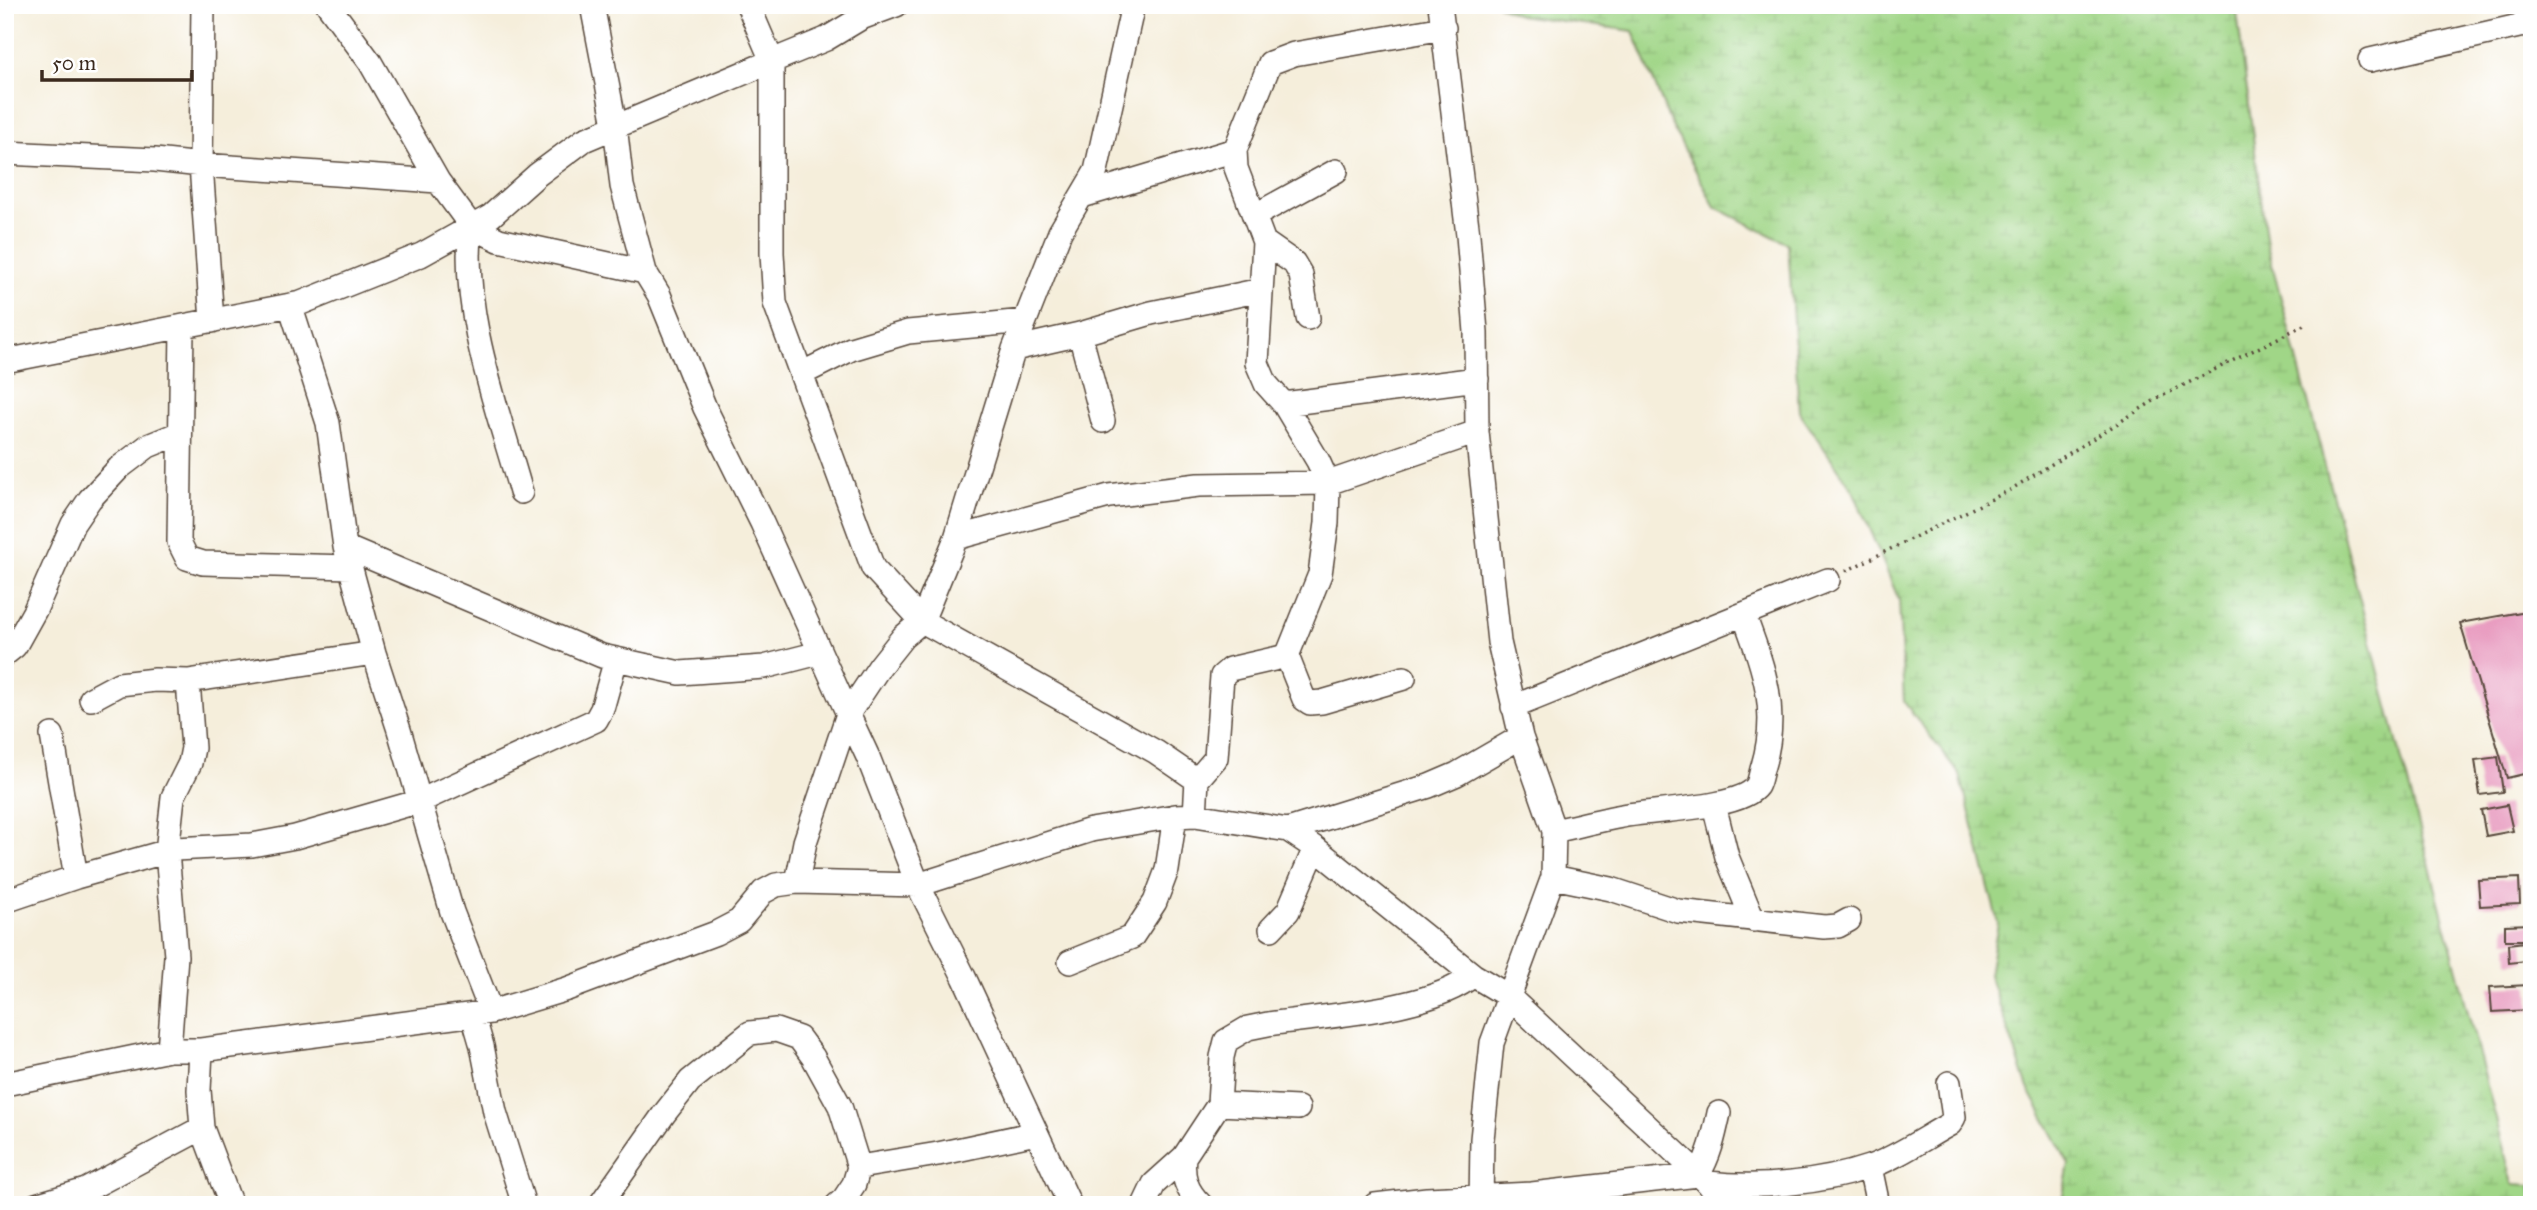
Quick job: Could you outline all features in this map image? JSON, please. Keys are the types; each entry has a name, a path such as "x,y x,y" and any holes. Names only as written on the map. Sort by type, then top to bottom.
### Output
{"street":[{"path":"203,5 201,165 212,321"},
{"path":"328,5 370,62 438,181 471,226 499,240 645,272"},
{"path":"592,5 615,125 622,186 645,272 659,295 705,408 762,523 848,714 918,885 1070,1205"},
{"path":"748,5 772,61 772,253 775,303 873,568 922,621 1156,752 1197,780"},
{"path":"5,361 290,306 421,255 491,216 537,175 584,140 826,39 861,19 896,5"},
{"path":"797,882 805,842 848,714 880,666 903,638 922,621 956,538 1025,320 1060,232 1096,171 1133,5"},
{"path":"2530,5 2532,16"},
{"path":"1404,678 1322,702 1310,703 1304,699 1287,656 1320,574 1327,523 1328,483 1284,404 1266,384 1257,363 1264,242 1236,169 1235,150 1270,63 1294,54 1442,17 1468,235 1476,332 1477,432 1499,642 1521,737 1554,831 1553,877 1493,1043 1482,1139 1481,1200"},
{"path":"2370,60 2532,23"},
{"path":"1082,196 1235,150"},
{"path":"5,153 155,160 438,181"},
{"path":"1254,216 1336,171"},
{"path":"471,226 467,264 480,342 521,492"},
{"path":"1264,242 1294,263 1301,275 1308,318"},
{"path":"1014,349 1080,334 1151,313 1261,289"},
{"path":"290,306 328,423 348,557 374,653 482,1014 482,1046 495,1112 524,1205"},
{"path":"801,374 851,349 908,332 1025,320"},
{"path":"182,327 179,542 187,558 203,563 348,557 602,656 680,673 764,667 819,653"},
{"path":"1080,334 1102,421"},
{"path":"1284,404 1477,379"},
{"path":"956,538 1109,496 1198,485 1328,483 1477,432"},
{"path":"5,654 15,646 35,611 73,524 90,499 119,468 148,446 180,433"},
{"path":"1513,707 1828,580"},
{"path":"1554,831 1624,815 1714,804 1744,796 1757,786 1771,730 1771,710 1762,664 1744,615"},
{"path":"91,699 119,684 155,680 188,681 374,653"},
{"path":"1070,962 1132,937 1155,902 1197,780 1216,758 1222,676 1230,669 1287,656"},
{"path":"5,901 76,877 175,849 252,845 295,837 420,801 596,720 616,659"},
{"path":"169,1051 176,956 167,852 173,797 190,763 193,748 188,681"},
{"path":"52,735 76,877"},
{"path":"5,1084 169,1051 201,1050 482,1014 567,989 716,933 739,921 763,892 776,885 797,882 918,885 1091,830 1185,816 1288,830 1429,786 1457,774 1521,737"},
{"path":"1714,804 1727,857 1752,920"},
{"path":"1288,830 1315,848 1473,975 1508,996 1703,1179 1724,1205"},
{"path":"1272,929 1288,911 1315,848"},
{"path":"1553,877 1611,889 1678,911 1824,927 1838,926 1849,920"},
{"path":"1144,1205 1154,1184 1184,1157 1219,1104 1222,1057 1226,1041 1248,1028 1392,1007 1449,991 1473,975"},
{"path":"600,1205 664,1114 691,1081 750,1033 776,1030 799,1038 813,1057 840,1106 859,1167 854,1185 837,1205"},
{"path":"201,1050 199,1090 202,1128 232,1205"},
{"path":"1376,1205 1481,1200 1703,1179 1732,1186 1813,1180 1870,1167 1950,1124 1954,1116 1949,1083"},
{"path":"1219,1104 1298,1108"},
{"path":"1703,1179 1719,1113"},
{"path":"36,1205 89,1198 202,1128"},
{"path":"859,1167 938,1154 1036,1133"},
{"path":"1184,1157 1182,1173 1189,1194 1201,1205"},
{"path":"1870,1167 1878,1205"}],"path":[{"path":"1828,580 2010,490 2160,397 2306,324"}],"green space":[{"path":"1498,5 2236,5 2267,245 2513,1184 2532,1185 2532,1205 2061,1205 2069,1164 2028,1088 1989,975 1998,923 1960,775 1904,702 1899,600 1853,490 1799,412 1788,244 1715,207 1671,124 1633,31 1519,15"}],"building":[{"path":"2532,610 2532,772 2507,778 2460,623"},
{"path":"2498,757 2503,792 2480,795 2475,760"},
{"path":"2507,805 2513,831 2486,836 2481,810"},
{"path":"2519,878 2520,904 2480,906 2478,880"},
{"path":"2532,924 2532,940 2505,940 2505,925"},
{"path":"2524,942 2526,961 2509,963 2508,944"},
{"path":"2529,985 2530,1010 2492,1012 2490,987"}]}
